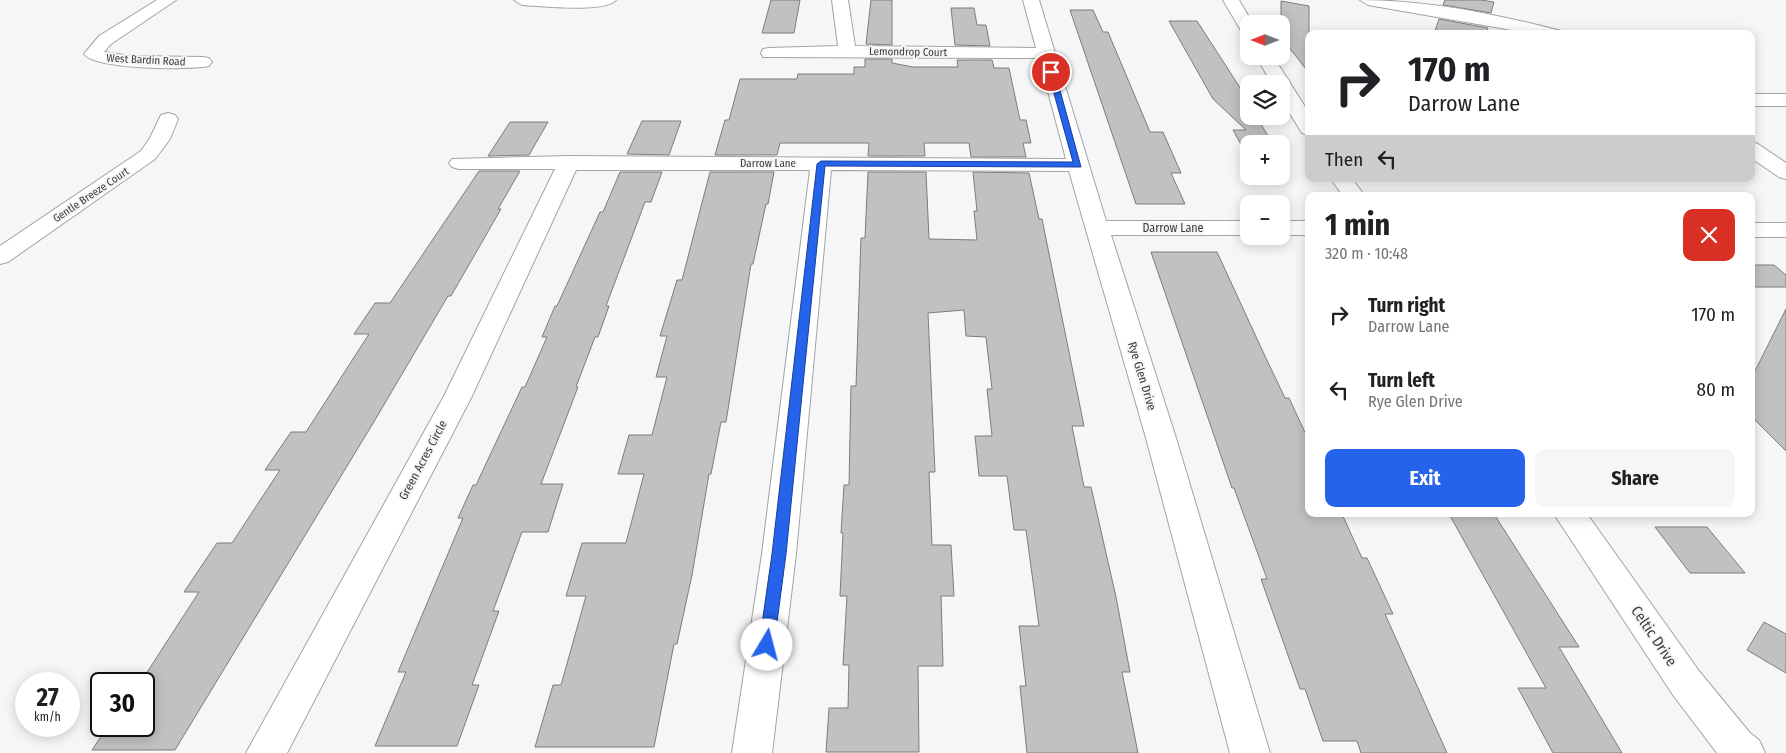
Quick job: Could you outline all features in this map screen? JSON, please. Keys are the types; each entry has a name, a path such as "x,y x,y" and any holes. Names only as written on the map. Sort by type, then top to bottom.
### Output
{"street":[{"name":"West Bardin Road","path":"168,0 105,40 93,54 120,60 203,62"},
{"path":"522,0 577,4 608,0"},
{"path":"840,0 847,51"},
{"name":"Rye Glen Drive","path":"1031,0 1096,228 1161,438 1250,753"},
{"path":"1231,0 1240,16"},
{"path":"1368,0 1539,30"},
{"name":"Lemondrop Court","path":"769,53 847,51 1046,53"},
{"path":"1290,90 1305,95"},
{"path":"1290,99 1305,123"},
{"path":"1755,100 1786,100"},
{"name":"Gentle Breeze Court","path":"0,257 148,156 160,139 168,119"},
{"path":"1755,151 1786,173"},
{"name":"Green Acres Circle","path":"266,753 458,396 569,162"},
{"name":"Darrow Lane","path":"459,163 1078,165"},
{"path":"752,753 779,554 821,164"},
{"name":"Darrow Lane","path":"1096,228 1240,228"},
{"path":"1290,228 1305,228"},
{"path":"1755,230 1786,230"},
{"name":"Celtic Drive","path":"1572,517 1686,684 1736,746 1745,753"}],"building":[{"path":"771,0 800,0 794,33 762,33"},
{"path":"871,0 892,0 892,45 866,44"},
{"path":"1445,0 1494,2 1491,13 1443,5"},
{"path":"1281,1 1309,6 1309,30 1305,30 1305,68 1290,49 1290,15 1281,15"},
{"path":"951,8 974,8 977,25 986,25 990,46 955,45"},
{"path":"1070,10 1093,10 1103,32 1108,32 1150,132 1163,132 1181,173 1171,173 1185,204 1136,204"},
{"path":"1439,19 1488,28 1487,30 1435,30"},
{"path":"1169,21 1197,21 1240,88 1240,124 1213,99"},
{"path":"865,59 892,59 892,63 913,67 958,67 957,60 992,60 994,68 1009,68 1020,120 1026,120 1031,143 1023,143 1026,157 971,157 969,143 924,143 925,156 868,156 869,143 780,143 777,155 715,155 725,120 729,120 740,79 797,79 798,74 854,74 854,67 865,67"},
{"path":"642,121 681,121 669,155 627,154"},
{"path":"510,122 548,122 529,155 488,156"},
{"path":"1241,125 1261,125 1268,135 1240,135 1240,143 1233,130 1246,130"},
{"path":"479,171 520,171 498,209 501,209 451,296 448,296 175,750 92,750 101,737 155,737 155,672 147,672 199,592 184,592 217,543 232,543 280,470 265,470 291,432 306,432 369,334 354,334 375,303 390,303"},
{"path":"620,172 662,172 651,202 645,202 606,306 609,306 598,337 595,337 541,484 563,484 548,532 522,532 493,611 499,611 472,685 479,685 457,746 375,746 406,672 398,672 463,518 458,518 473,485 476,485 522,387 525,387 547,337 542,337 555,306 557,306 600,212 603,212"},
{"path":"710,172 774,172 753,264 751,264 726,422 721,422 711,474 709,474 692,575 677,644 674,644 654,747 535,747 553,685 561,685 586,596 566,596 582,543 626,543 644,474 618,474 629,435 652,435 667,377 656,377 667,336 660,336 677,280 682,280"},
{"path":"868,172 926,172 929,239 977,240 974,211 977,211 973,172 1029,173 1039,219 1042,219 1084,426 1072,426 1084,487 1091,487 1116,597 1130,672 1122,672 1138,753 1027,753 1020,686 1026,686 1019,626 1039,626 1026,530 1014,530 1007,476 979,476 975,436 992,436 987,389 992,389 986,337 966,336 964,310 928,313 935,472 929,472 932,545 951,545 954,596 941,596 943,666 918,666 919,752 826,752 829,708 848,708 849,665 843,665 847,596 840,596 843,533 841,533 844,485 849,485 851,386 856,386 861,238 865,238"},
{"path":"1151,252 1217,252 1285,398 1289,398 1305,432 1305,517 1343,517 1362,558 1367,558 1393,614 1385,614 1447,753 1361,753 1357,741 1323,741 1305,689 1300,689 1261,579 1267,579 1234,488 1232,488"},
{"path":"1755,265 1774,265 1786,275 1786,287 1755,287"},
{"path":"1786,309 1786,451 1755,420 1755,371"},
{"path":"1451,517 1496,517 1579,647 1559,647 1622,753 1553,753 1518,688 1546,688"},
{"path":"1655,527 1707,527 1745,573 1690,573"},
{"path":"1764,622 1786,634 1786,673 1747,650"}],"route":[{"path":"767,645 779,554 821,164 1078,165 1051,72"}]}
